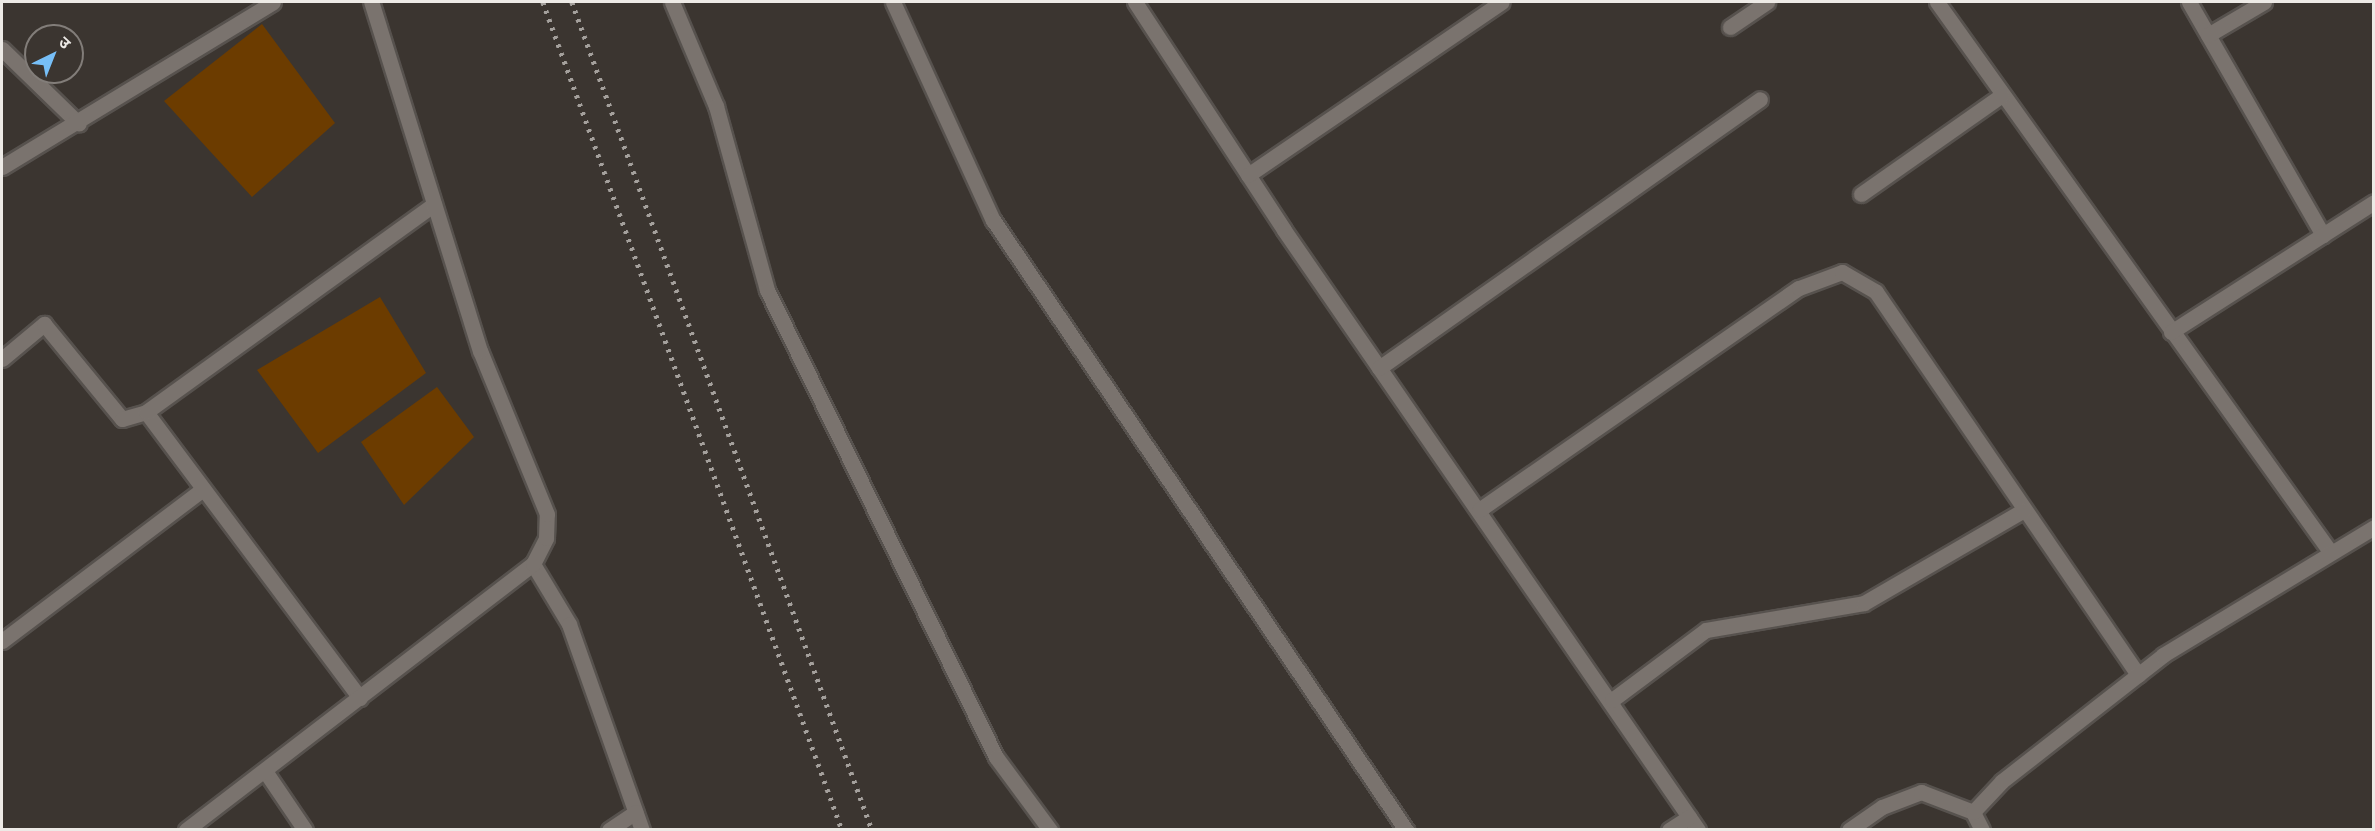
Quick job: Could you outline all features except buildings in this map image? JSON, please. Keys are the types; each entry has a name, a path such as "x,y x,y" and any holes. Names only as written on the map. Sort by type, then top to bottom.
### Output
{"street":[{"path":"2,167 79,124 273,2"},
{"path":"186,830 533,564 546,538 547,514 480,351 371,2"},
{"path":"672,2 716,106 767,290 996,756 1050,830"},
{"path":"893,2 993,220 1406,830"},
{"path":"1248,175 1502,2"},
{"path":"1730,27 1767,2"},
{"path":"1937,2 2331,553"},
{"path":"2189,2 2323,235"},
{"path":"2208,35 2264,2"},
{"path":"1140,4 1248,175 1379,368 1612,700 1694,823 1669,830"},
{"path":"2,49 79,124"},
{"path":"1861,194 2002,95"},
{"path":"1379,368 1760,99"},
{"path":"2171,332 2373,202"},
{"path":"2,359 44,324 122,419 146,412 434,204"},
{"path":"1479,510 1799,288 1842,272 1876,292 2138,675"},
{"path":"146,412 360,698"},
{"path":"2,641 203,489"},
{"path":"1612,700 1707,630 1864,603 2024,510"},
{"path":"1973,812 2002,781 2138,675 2373,527"},
{"path":"533,564 569,624 642,830"},
{"path":"265,771 305,830"},
{"path":"1849,830 1882,807 1921,792 1973,812 1982,830"},
{"path":"609,830 636,812"}],"railway":[{"path":"543,2 842,830"},
{"path":"572,2 872,830"}]}
